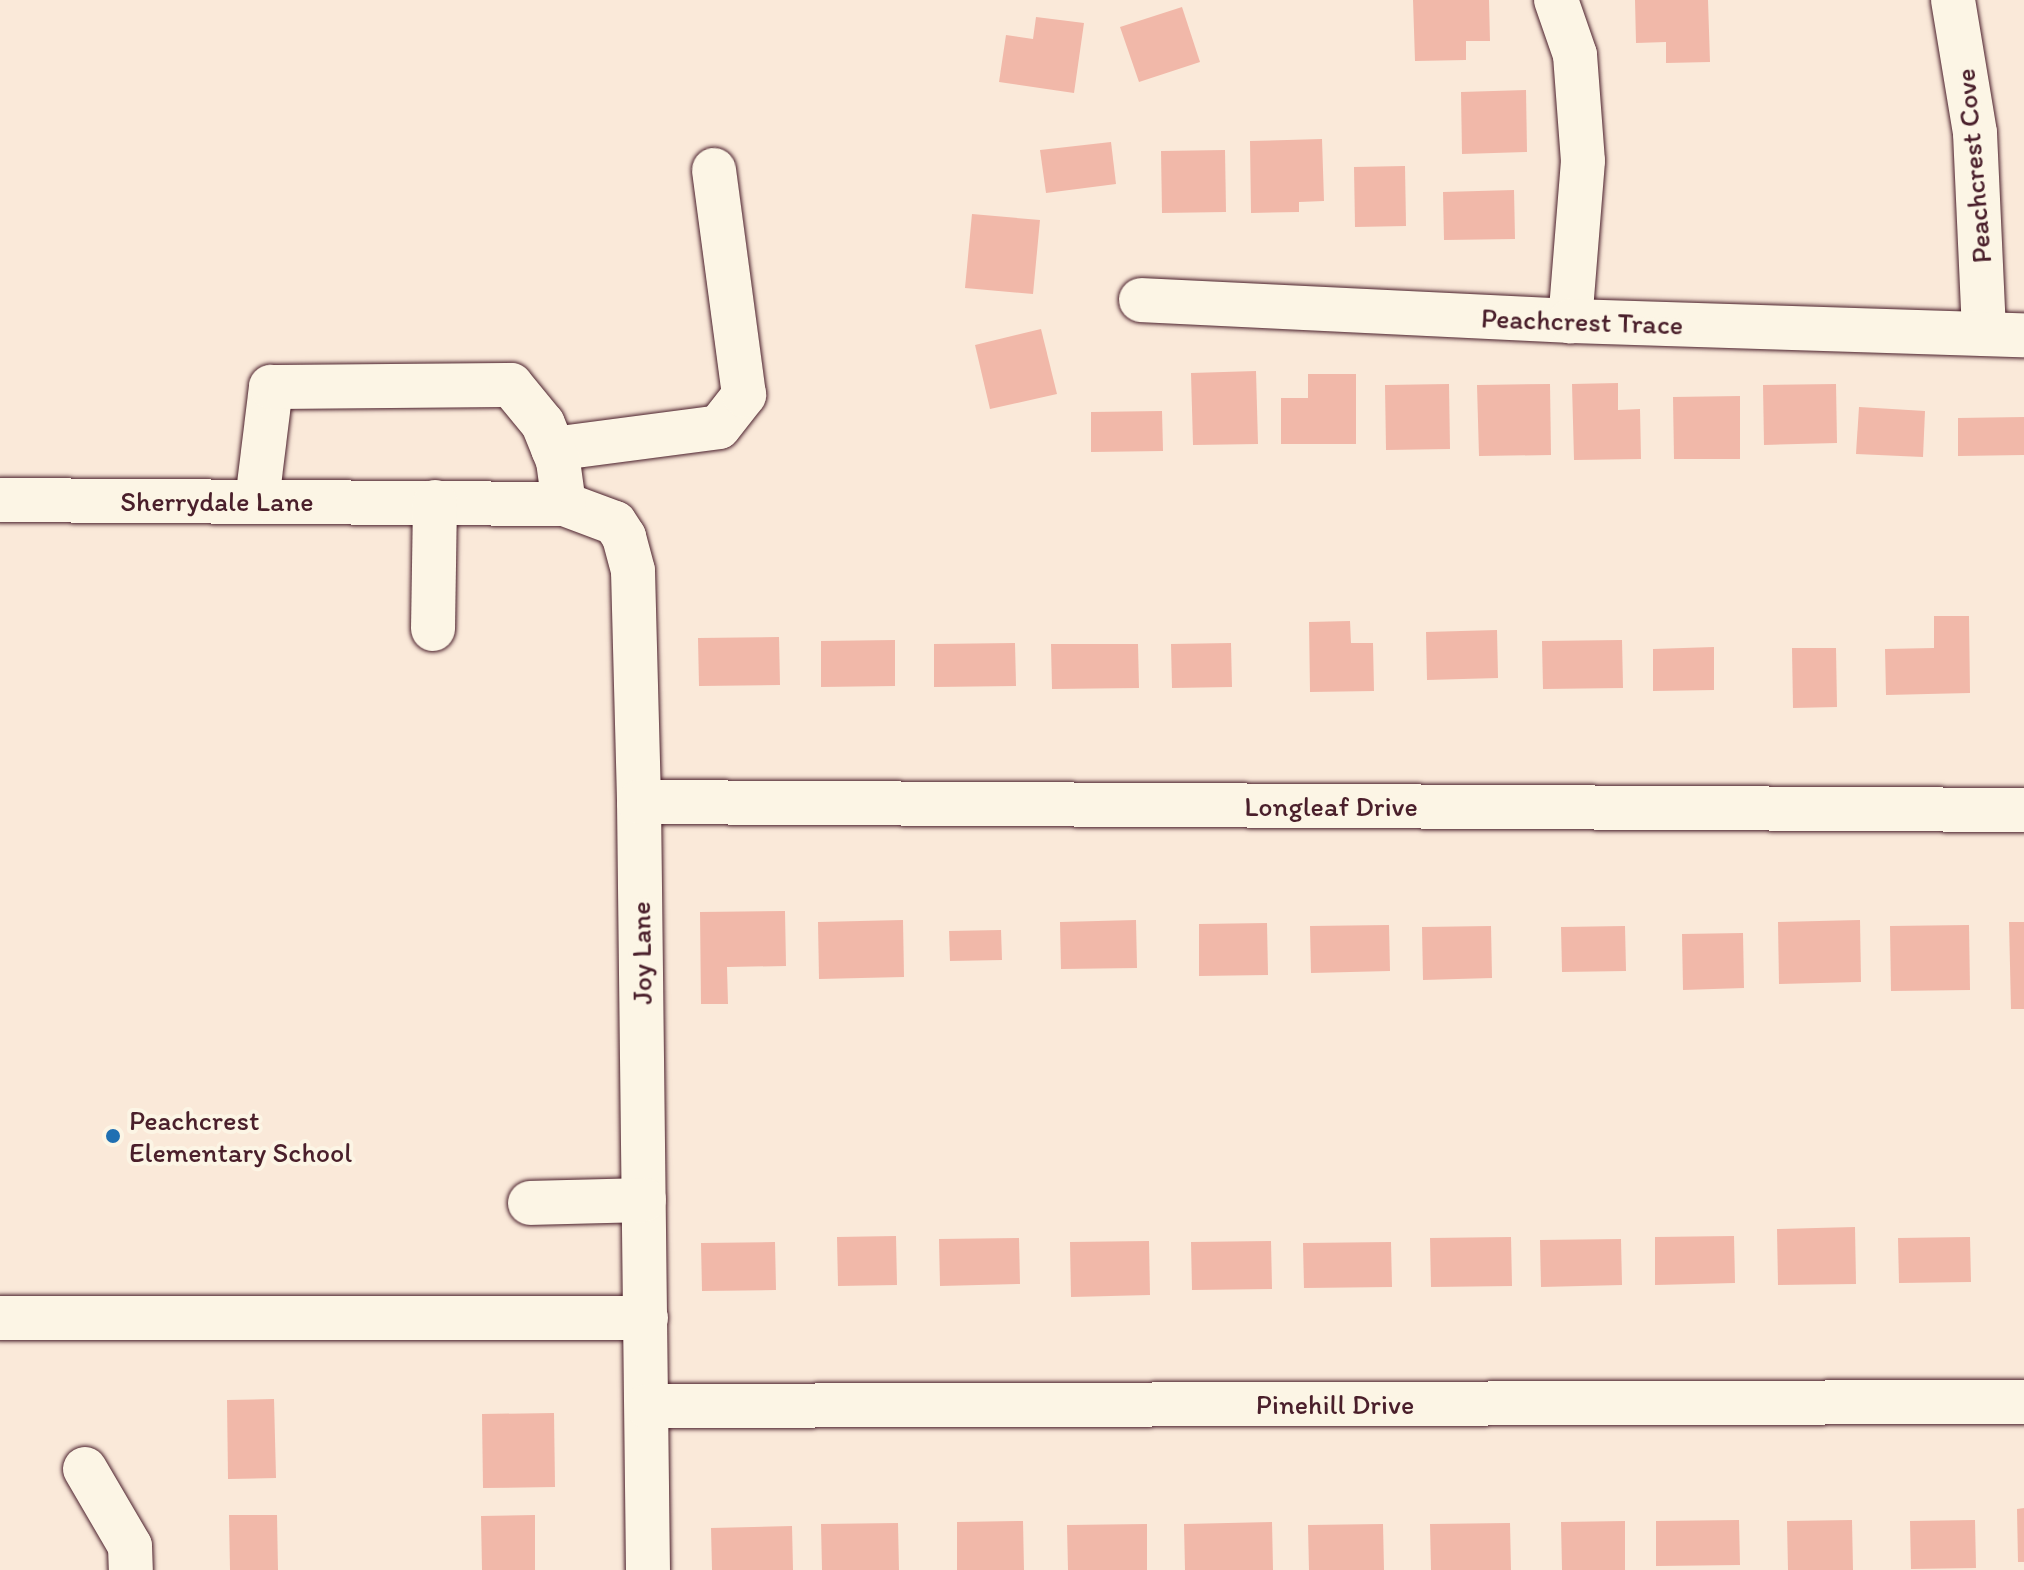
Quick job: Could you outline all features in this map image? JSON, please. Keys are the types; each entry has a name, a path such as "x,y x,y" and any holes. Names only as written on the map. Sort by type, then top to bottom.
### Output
{"street":[{"path":"1556,0 1575,55 1583,161 1570,321"},
{"name":"Peachcrest Cove","path":"1953,0 2004,334"},
{"path":"553,449 719,427 744,395 714,170"},
{"name":"Peachcrest Trace","path":"1141,300 1570,321 2004,334"},
{"path":"257,501 258,460 271,387 511,385 543,424 553,449 564,504"},
{"name":"Sherrydale Lane","path":"0,500 435,502"},
{"path":"433,629 435,502"},
{"name":"Joy Lane","path":"435,502 564,504 615,523 633,571 639,802 648,1570"},
{"name":"Longleaf Drive","path":"639,802 2024,810"},
{"path":"530,1203 644,1200"},
{"path":"0,1318 646,1318"},
{"name":"Pinehill Drive","path":"647,1406 2024,1402"},
{"path":"85,1469 130,1546 131,1570"}],"building":[{"path":"1413,0 1489,0 1490,41 1466,41 1466,60 1415,61"},
{"path":"1635,0 1708,0 1710,62 1666,63 1666,42 1636,43"},
{"path":"1182,7 1200,62 1139,82 1120,27"},
{"path":"1036,17 1084,23 1074,93 999,82 1006,35 1033,39"},
{"path":"1526,90 1527,152 1462,154 1461,92"},
{"path":"1322,139 1324,201 1299,202 1299,212 1251,213 1250,141"},
{"path":"1111,142 1116,184 1046,193 1040,150"},
{"path":"1225,150 1226,212 1162,213 1161,151"},
{"path":"1405,166 1406,226 1355,227 1354,167"},
{"path":"1514,190 1515,239 1444,240 1443,192"},
{"path":"972,214 1040,220 1033,294 965,288"},
{"path":"1041,329 1057,394 990,409 975,345"},
{"path":"1256,371 1258,444 1193,445 1191,373"},
{"path":"1308,374 1356,374 1356,444 1281,444 1281,398 1308,398"},
{"path":"1618,383 1618,410 1640,409 1641,459 1574,460 1572,384"},
{"path":"1449,384 1450,449 1386,450 1385,385"},
{"path":"1550,384 1551,455 1479,456 1477,385"},
{"path":"1836,384 1837,443 1764,445 1763,385"},
{"path":"1740,396 1740,459 1674,459 1673,397"},
{"path":"1859,407 1925,411 1923,457 1856,454"},
{"path":"1162,411 1163,451 1091,452 1091,412"},
{"path":"2024,417 2024,455 1958,456 1958,418"},
{"path":"1934,616 1969,616 1970,693 1886,695 1885,649 1934,648"},
{"path":"1350,621 1351,643 1373,643 1374,691 1310,692 1309,622"},
{"path":"1497,630 1498,678 1427,680 1426,632"},
{"path":"779,637 780,685 699,686 698,638"},
{"path":"895,640 895,686 821,687 821,641"},
{"path":"1622,640 1623,688 1543,689 1542,641"},
{"path":"1015,643 1016,686 934,687 934,644"},
{"path":"1231,643 1232,687 1172,688 1171,644"},
{"path":"1051,644 1138,644 1139,688 1052,689"},
{"path":"1714,647 1714,690 1653,691 1653,649"},
{"path":"1792,648 1836,648 1837,707 1793,708"},
{"path":"785,911 786,966 727,967 728,1004 701,1004 700,912"},
{"path":"903,920 904,977 819,979 818,922"},
{"path":"1136,920 1137,968 1061,969 1060,922"},
{"path":"1860,920 1861,982 1779,984 1778,922"},
{"path":"2009,922 2024,922 2024,1009 2011,1009"},
{"path":"1267,923 1268,975 1199,976 1199,924"},
{"path":"1389,925 1390,971 1311,973 1310,926"},
{"path":"1969,925 1970,990 1891,991 1890,926"},
{"path":"1491,926 1492,978 1423,980 1422,927"},
{"path":"1625,926 1626,971 1562,972 1561,927"},
{"path":"1001,930 1002,960 950,961 949,931"},
{"path":"1743,933 1744,988 1683,990 1682,934"},
{"path":"1855,1227 1856,1284 1778,1285 1777,1229"},
{"path":"896,1236 897,1285 838,1286 837,1237"},
{"path":"1734,1236 1735,1283 1655,1285 1655,1237"},
{"path":"1511,1237 1512,1286 1431,1287 1430,1238"},
{"path":"1970,1237 1971,1282 1899,1283 1898,1238"},
{"path":"1019,1238 1020,1284 940,1286 939,1239"},
{"path":"1621,1239 1622,1285 1541,1287 1540,1240"},
{"path":"1149,1241 1150,1295 1071,1297 1070,1242"},
{"path":"1271,1241 1272,1289 1192,1290 1191,1242"},
{"path":"775,1242 776,1290 702,1291 701,1243"},
{"path":"1391,1242 1392,1287 1304,1288 1303,1243"},
{"path":"274,1399 276,1478 228,1479 227,1400"},
{"path":"554,1413 555,1487 483,1488 482,1414"},
{"path":"2024,1508 2024,1562 2018,1562 2017,1509"},
{"path":"229,1515 277,1515 278,1570 230,1570"},
{"path":"535,1515 535,1570 482,1570 481,1516"},
{"path":"1739,1520 1740,1565 1656,1566 1656,1521"},
{"path":"1852,1520 1853,1570 1788,1570 1787,1521"},
{"path":"1975,1520 1976,1568 1911,1569 1910,1521"},
{"path":"1023,1521 1024,1570 957,1570 957,1522"},
{"path":"1625,1521 1625,1570 1562,1570 1561,1522"},
{"path":"1272,1522 1273,1570 1185,1570 1184,1524"},
{"path":"898,1523 899,1570 822,1570 821,1524"},
{"path":"1510,1523 1511,1570 1431,1570 1430,1524"},
{"path":"1147,1524 1147,1570 1068,1570 1067,1525"},
{"path":"1383,1524 1384,1570 1309,1570 1308,1525"},
{"path":"792,1526 793,1570 712,1570 711,1528"}],"place":[{"name":"Peachcrest Elementary School","path":"113,1136"}]}
